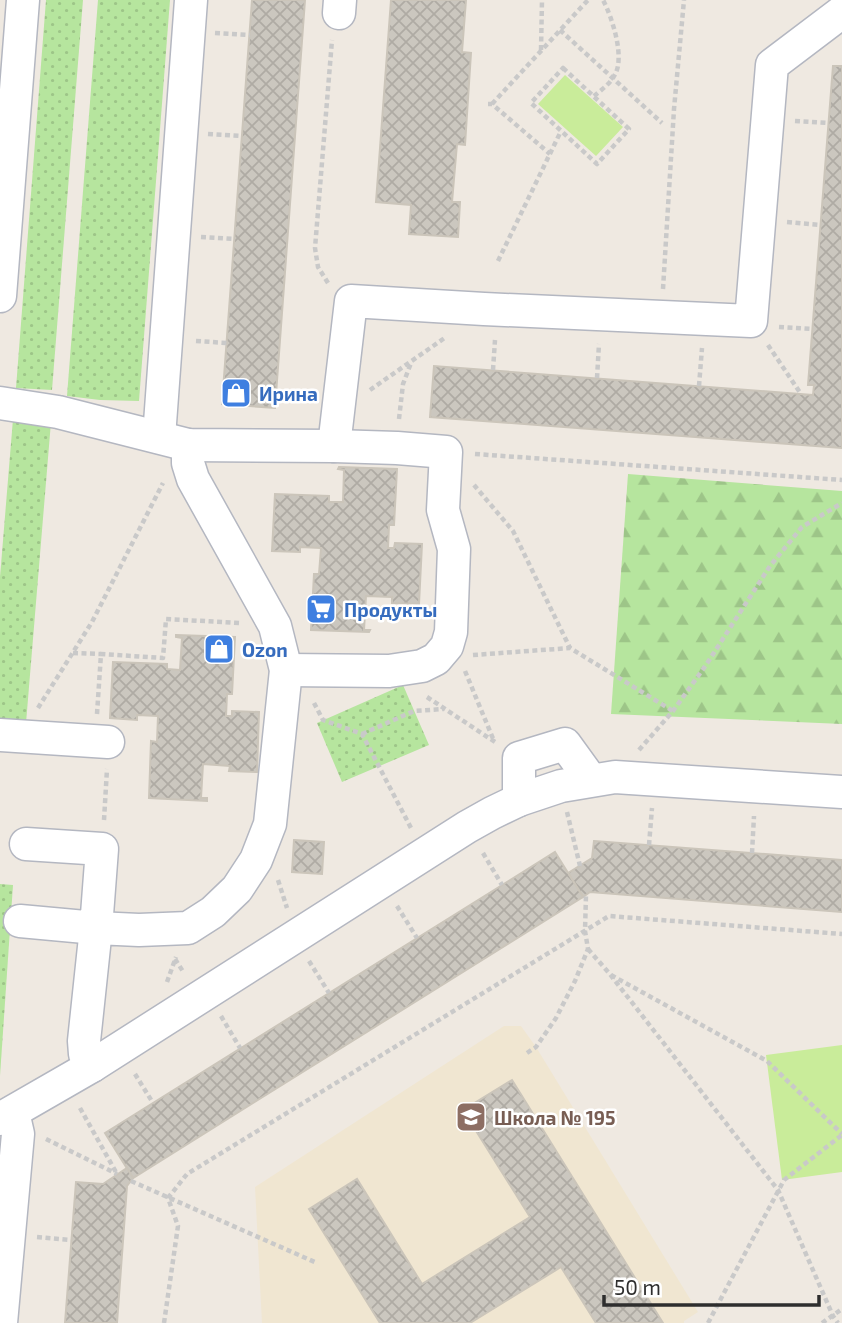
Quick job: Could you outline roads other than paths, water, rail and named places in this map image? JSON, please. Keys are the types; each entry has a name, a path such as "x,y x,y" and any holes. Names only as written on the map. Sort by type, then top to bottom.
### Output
{"street":[{"path":"0,296 5,174 23,0"},
{"path":"20,921 139,930 188,928 213,912 237,890 256,860 270,824 286,670 275,626 192,480 178,448 191,0"},
{"path":"334,446 351,300 751,321 772,65 842,12"},
{"path":"0,403 58,411 178,448 334,446 446,452 443,510 454,549 452,651 422,666 389,671 286,670"},
{"path":"0,736 108,742"},
{"path":"519,800 507,750 565,744 589,781"},
{"path":"1,1323 19,1134 10,1118 424,854 467,827 519,800 589,781 756,786 842,792"},
{"path":"26,845 102,849 85,1054 79,1073"}],"place":[{"name":"Ирина","path":"236,393"},
{"name":"Продукты","path":"321,609"},
{"name":"Ozon","path":"219,649"},
{"name":"Школа № 195","path":"471,1117"}]}
